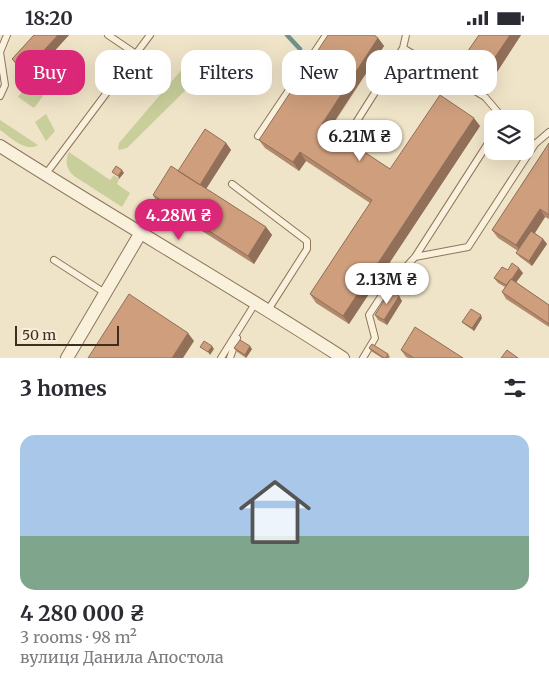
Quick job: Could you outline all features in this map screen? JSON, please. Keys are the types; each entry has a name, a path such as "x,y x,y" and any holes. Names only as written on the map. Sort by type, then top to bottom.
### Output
{"street":[{"path":"0,146 44,175 256,302 343,358"},
{"path":"67,358 140,233"}],"lane":[{"path":"0,96 5,85 0,52 7,35"},
{"path":"108,35 130,50"},
{"path":"139,50 150,35"},
{"path":"258,136 326,35"},
{"path":"350,132 403,48 406,35"},
{"path":"403,48 485,97 496,110"},
{"path":"44,175 105,95"},
{"path":"415,257 468,247 535,144 549,132"},
{"path":"364,358 375,338 369,315 386,289 415,257 484,149"},
{"path":"232,184 308,241 308,249 268,310"},
{"path":"54,260 105,293"},
{"path":"222,358 256,302"},
{"path":"230,358 242,325"}],"green space":[{"path":"181,70 181,95 127,148 119,150 119,143 160,95 171,95 171,82"},
{"path":"20,95 43,96 34,108 18,97"},
{"path":"46,114 55,131 46,141 35,122"},
{"path":"0,120 38,145 33,147 23,146 13,140 0,130"},
{"path":"69,152 110,180 114,175 119,179 117,184 130,193 122,207 72,174 67,162"}],"building":[{"path":"34,35 58,35 44,50 20,50"},
{"path":"328,35 374,35 378,38 370,50 366,50 366,56 356,72 356,50 318,50"},
{"path":"479,35 510,35 497,54 497,50 468,50"},
{"path":"289,95 341,95 322,124 390,169 440,95 474,118 343,316 310,294 372,200 300,152 293,162 259,140"},
{"path":"205,129 226,143 200,185 178,171"},
{"path":"549,143 549,215 540,209 516,245 492,230"},
{"path":"116,166 122,170 118,176 112,172"},
{"path":"171,166 266,227 248,256 153,195"},
{"path":"531,231 543,239 529,261 516,253"},
{"path":"512,263 519,268 506,285 494,278 502,267 508,270"},
{"path":"511,279 549,305 549,324 502,292"},
{"path":"390,291 399,296 384,320 375,315"},
{"path":"129,294 188,333 172,358 88,358"},
{"path":"471,309 481,315 472,328 462,322"},
{"path":"415,327 463,358 414,358 401,350"},
{"path":"240,340 250,346 245,355 234,348"},
{"path":"204,341 212,346 208,352 200,347"},
{"path":"372,344 388,354 386,358 369,348"},
{"path":"507,350 518,358 501,358"}],"waterway":[{"path":"287,35 300,49"}]}
